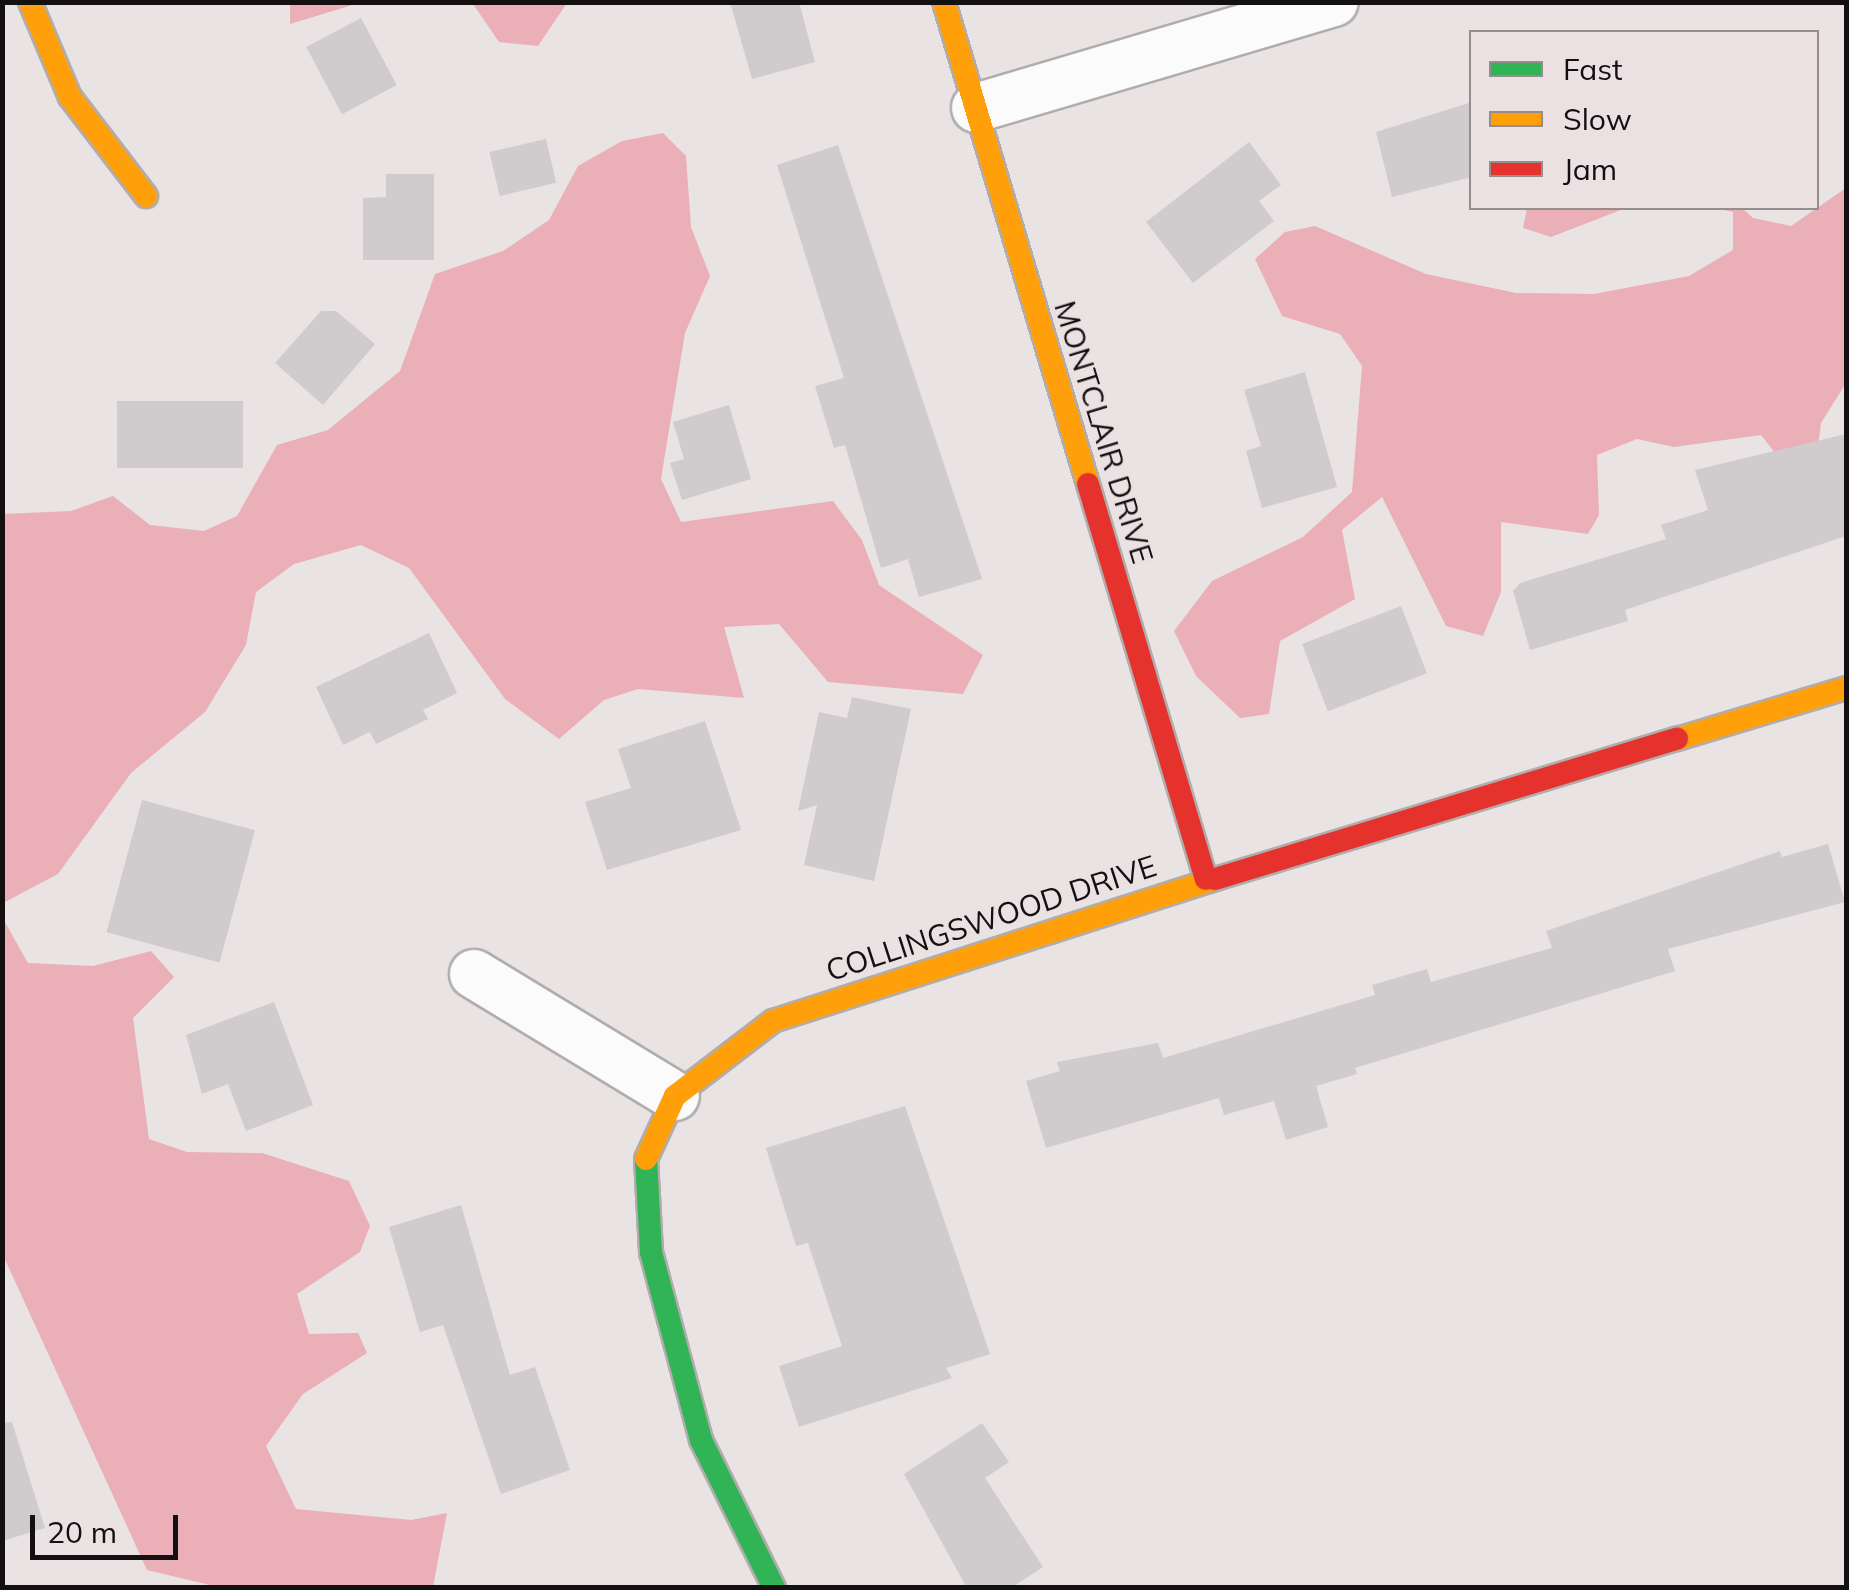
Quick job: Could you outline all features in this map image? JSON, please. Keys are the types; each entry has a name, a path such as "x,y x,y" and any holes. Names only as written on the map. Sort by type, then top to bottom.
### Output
{"street":[{"path":"30,2 70,97 146,196"},
{"name":"MONTCLAIR DRIVE","path":"944,2 1206,879"},
{"path":"976,108 1334,2"},
{"name":"COLLINGSWOOD DRIVE","path":"774,1588 701,1440 651,1252 646,1159 675,1096 774,1022 1206,879 1846,688"},
{"path":"474,974 675,1096"}],"shaded area":[{"path":"291,2 359,3 290,24"},
{"path":"567,2 538,46 499,42 473,4 440,3"},
{"path":"663,133 686,156 691,227 710,276 685,333 661,479 681,522 833,501 862,540 879,585 983,655 963,694 828,682 779,624 724,627 744,698 638,689 604,700 559,739 505,699 409,568 361,545 294,564 256,592 246,645 205,712 131,773 58,874 3,903 3,514 71,511 113,496 150,525 204,531 237,516 277,445 328,430 400,371 435,274 503,251 549,220 578,166 622,141"},
{"path":"1846,188 1846,383 1821,423 1816,463 1794,477 1761,435 1674,447 1637,439 1597,455 1599,515 1588,534 1501,522 1501,592 1483,636 1446,626 1382,497 1342,530 1355,599 1280,641 1269,714 1240,718 1196,676 1174,631 1212,581 1303,537 1352,492 1362,366 1340,334 1282,316 1255,259 1285,232 1315,226 1426,274 1516,293 1594,294 1689,276 1733,250 1733,212 1724,210 1744,210 1753,218 1791,226"},
{"path":"1527,210 1621,210 1551,237 1523,228"},
{"path":"2,917 28,963 93,966 151,951 174,977 133,1018 149,1139 187,1152 262,1153 349,1181 370,1226 360,1252 297,1294 309,1334 358,1333 367,1353 303,1394 266,1446 296,1509 411,1520 447,1513 433,1587 218,1587 147,1570 3,1255"}],"building":[{"path":"730,2 799,2 815,62 752,79"},
{"path":"361,18 397,85 342,114 306,47"},
{"path":"1469,103 1469,178 1392,197 1376,132"},
{"path":"546,139 556,183 500,196 489,152"},
{"path":"1249,142 1281,185 1259,201 1274,221 1193,283 1146,222"},
{"path":"838,145 982,579 919,597 908,559 881,568 845,445 834,448 815,386 844,378 777,165"},
{"path":"386,174 434,174 434,260 363,260 363,198 386,197"},
{"path":"321,311 336,311 375,344 323,405 275,363"},
{"path":"1305,372 1337,487 1262,508 1246,451 1261,446 1244,390"},
{"path":"117,401 243,401 243,468 117,468"},
{"path":"729,405 751,479 682,500 670,463 684,459 673,422"},
{"path":"1846,434 1846,536 1625,610 1628,621 1530,650 1513,591 1520,583 1666,539 1661,525 1708,510 1695,470"},
{"path":"1401,606 1427,673 1328,711 1302,644"},
{"path":"429,633 457,693 423,710 428,719 376,744 370,732 343,745 316,687"},
{"path":"852,697 911,709 874,881 804,865 817,805 798,811 819,712 847,718"},
{"path":"705,721 741,830 607,870 585,802 631,788 618,749"},
{"path":"142,800 255,830 220,963 107,932"},
{"path":"1828,844 1845,902 1668,949 1675,971 1355,1068 1357,1074 1316,1086 1328,1127 1286,1140 1274,1101 1224,1115 1219,1098 1046,1148 1026,1081 1060,1071 1057,1062 1158,1043 1163,1058 1375,995 1372,985 1427,969 1431,982 1552,948 1546,931 1780,851 1782,857"},
{"path":"274,1002 313,1105 246,1131 228,1084 202,1094 186,1035"},
{"path":"905,1106 990,1354 946,1368 952,1378 799,1427 779,1366 842,1346 808,1243 796,1246 766,1148"},
{"path":"461,1205 510,1375 535,1367 570,1470 501,1494 443,1325 420,1332 389,1227"},
{"path":"12,1422 45,1528 2,1541 2,1423"},
{"path":"982,1423 1009,1462 985,1478 1043,1567 1011,1588 967,1588 904,1474"}],"traffic: fast":[{"path":"646,1159 651,1252 701,1440 774,1588"}],"traffic: slow":[{"path":"30,2 70,97 146,196"},
{"path":"944,2 1088,484"},
{"path":"1677,739 1846,688"},
{"path":"646,1159 675,1096 773,1021 1215,879"}],"traffic: jam":[{"path":"1088,484 1206,879"},
{"path":"1215,879 1677,739"}]}
